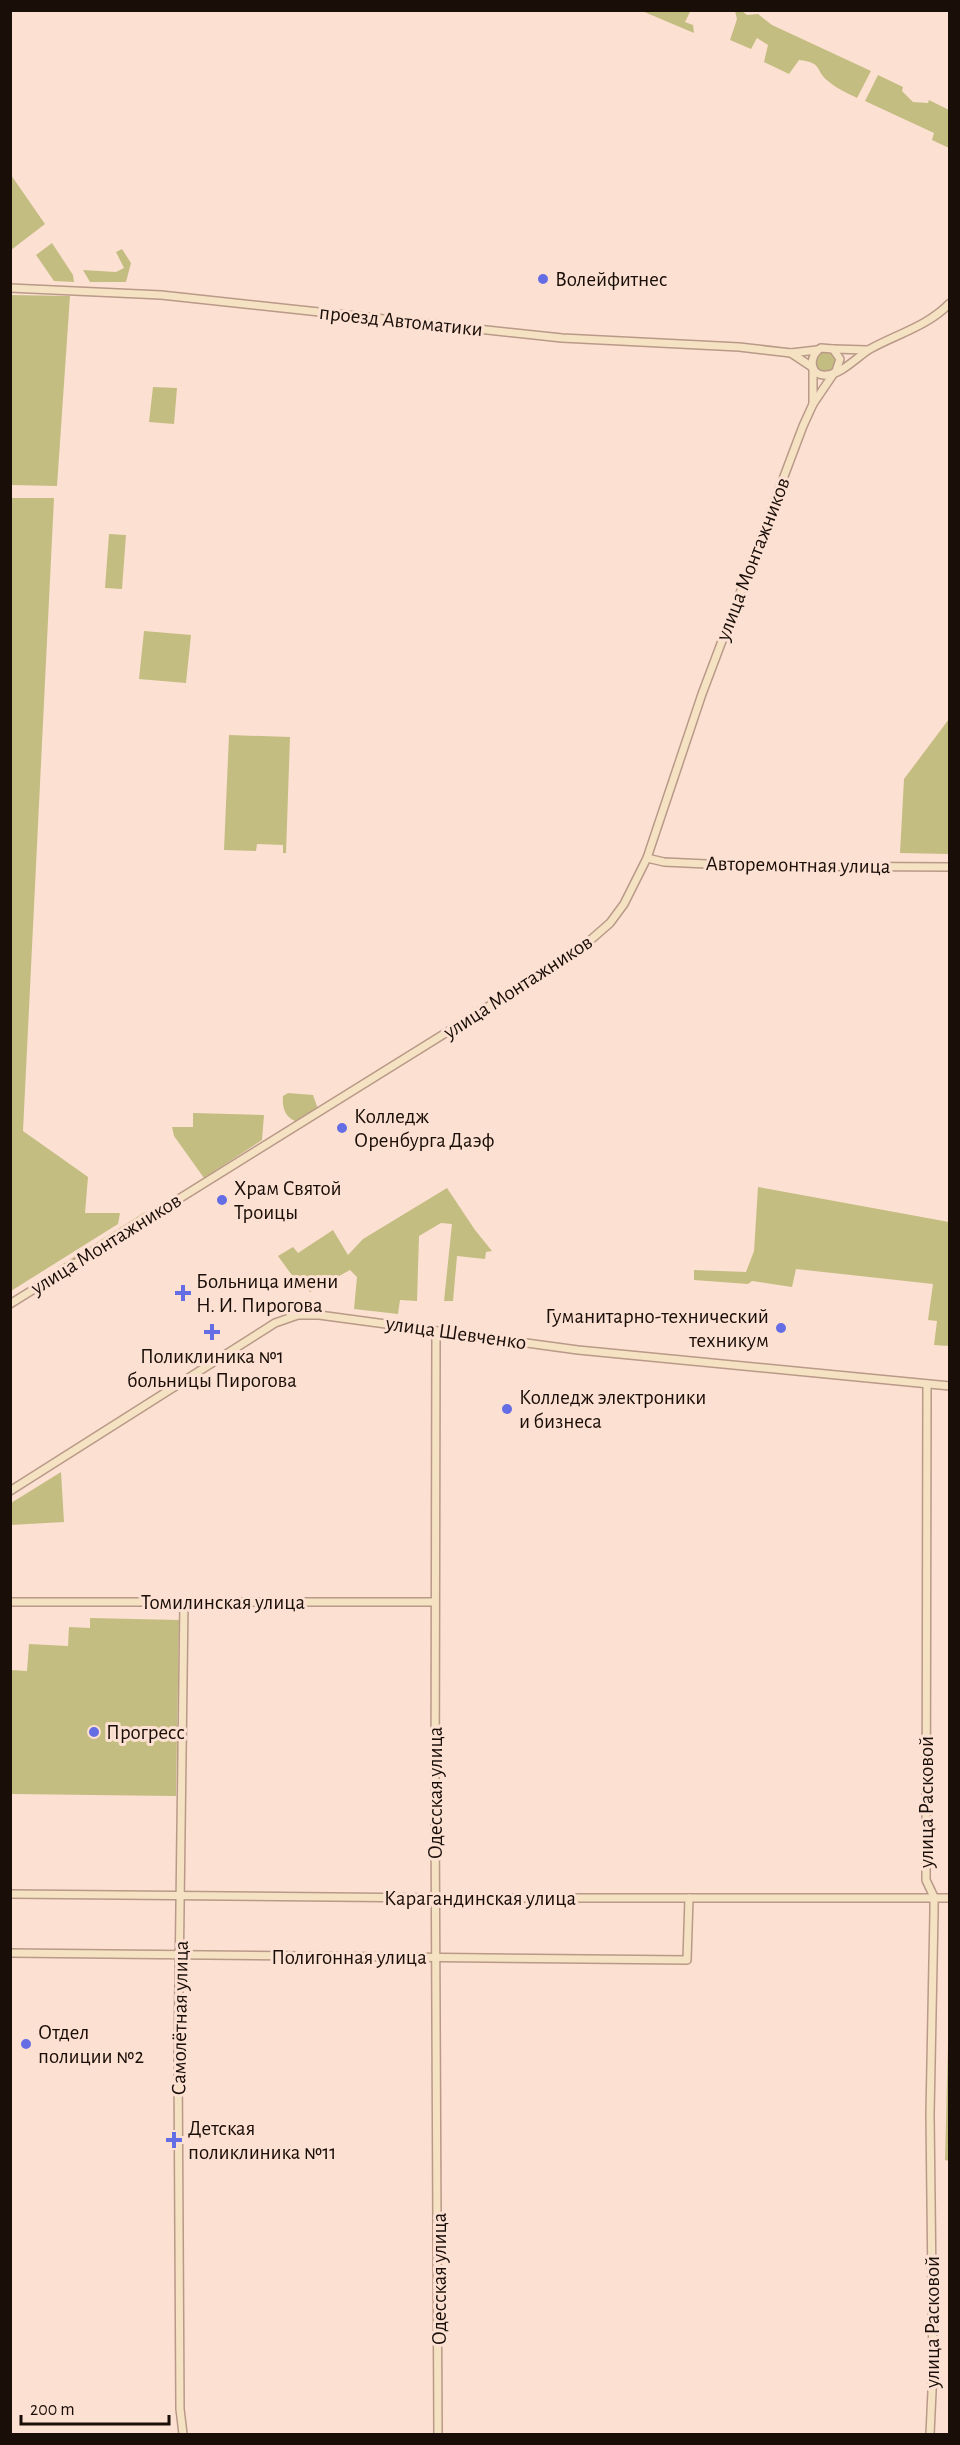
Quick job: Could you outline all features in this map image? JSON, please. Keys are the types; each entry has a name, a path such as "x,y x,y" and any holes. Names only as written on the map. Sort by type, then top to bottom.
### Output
{"main road":[{"name":"проезд Автоматики","path":"10,288 138,293 528,335 739,347 791,353 817,350"},
{"name":"улица Монтажников","path":"10,1304 579,950 610,923 624,904 647,858 702,694 813,404 835,372 869,349 927,321 950,303"},
{"path":"825,347 833,349 840,359 835,372 825,376 813,368 812,357 817,350 825,347"},
{"name":"улица Монтажников","path":"833,349 869,349"},
{"name":"проезд Автоматики","path":"791,353 813,368"},
{"name":"улица Монтажников","path":"813,368 813,404"},
{"name":"Авторемонтная улица","path":"647,858 664,862 742,866 950,867"},
{"name":"улица Шевченко","path":"10,1491 280,1320 298,1315 319,1315 578,1350 950,1386"},
{"name":"Одесская улица","path":"436,1331 438,2434"},
{"name":"улица Расковой","path":"927,1384 926,1880 934,1897 930,2114 933,2370 930,2434"},
{"name":"Томилинская улица","path":"10,1602 435,1602"},
{"name":"Самолётная улица","path":"183,2434 180,2409 178,2070 184,1602"},
{"name":"Карагандинская улица","path":"10,1894 436,1899 950,1898"},
{"name":"Полигонная улица","path":"10,1953 687,1960 689,1898"}],"shaded area":[{"path":"642,11 705,11 690,12 685,22 693,25 694,33"},
{"path":"735,11 742,11 747,15 758,14 772,25 871,71 857,98 831,84 812,63 799,60 789,74 764,62 768,45 757,38 751,49 730,40 737,19"},
{"path":"878,75 903,87 902,91 913,102 928,103 929,100 949,110 949,148 932,140 934,133 865,101"},
{"path":"11,175 45,224 11,250 10,249"},
{"path":"52,243 73,275 74,282 54,281 36,255"},
{"path":"122,249 131,263 126,282 90,282 83,270 116,272 124,268 116,252"},
{"path":"11,295 70,296 57,486 11,485"},
{"path":"821,352 829,352 835,358 835,366 829,372 821,372 815,366 815,358"},
{"path":"153,387 177,388 174,424 149,422"},
{"path":"11,498 54,498 23,1131 88,1177 85,1213 120,1213 118,1224 11,1291"},
{"path":"109,534 126,535 122,589 105,588"},
{"path":"144,631 191,635 186,683 139,679"},
{"path":"949,719 949,854 900,853 904,779"},
{"path":"229,735 290,737 286,853 283,853 283,845 257,844 256,851 224,850"},
{"path":"288,1093 313,1095 318,1109 297,1122 293,1120 285,1112 283,1105 283,1096"},
{"path":"193,1113 264,1115 262,1140 204,1178 174,1136 172,1127 193,1127"},
{"path":"758,1187 949,1222 949,1346 934,1345 937,1321 928,1320 933,1284 796,1269 792,1287 752,1281 748,1284 694,1280 694,1270 746,1272 754,1251"},
{"path":"447,1188 492,1251 486,1252 485,1259 457,1256 453,1301 444,1301 452,1224 441,1223 419,1236 417,1301 400,1300 398,1314 354,1309 357,1277 350,1270 310,1292 291,1274 278,1256 293,1247 298,1253 333,1230 348,1255 363,1239"},
{"path":"145,1212 145,1216 60,1269 58,1267"},
{"path":"61,1472 64,1522 11,1525 11,1503"},
{"name":"Прогресс","path":"90,1618 179,1620 176,1796 11,1794 11,1670 27,1671 29,1644 68,1646 69,1627 90,1628"},
{"path":"949,2003 949,2161 945,2160"}],"place":[{"name":"Волейфитнес","path":"543,279"},
{"name":"Колледж Оренбурга Даэф","path":"342,1128"},
{"name":"Храм Святой Троицы","path":"222,1200"},
{"name":"Больница имени Н. И. Пирогова","path":"183,1293"},
{"name":"Гуманитарно-технический техникум","path":"781,1328"},
{"name":"Поликлиника №1 больницы Пирогова","path":"212,1332"},
{"name":"Колледж электроники и бизнеса","path":"507,1409"},
{"name":"Прогресс","path":"94,1732"},
{"name":"Отдел полиции №2","path":"26,2044"},
{"name":"Детская поликлиника №11","path":"174,2140"}]}
